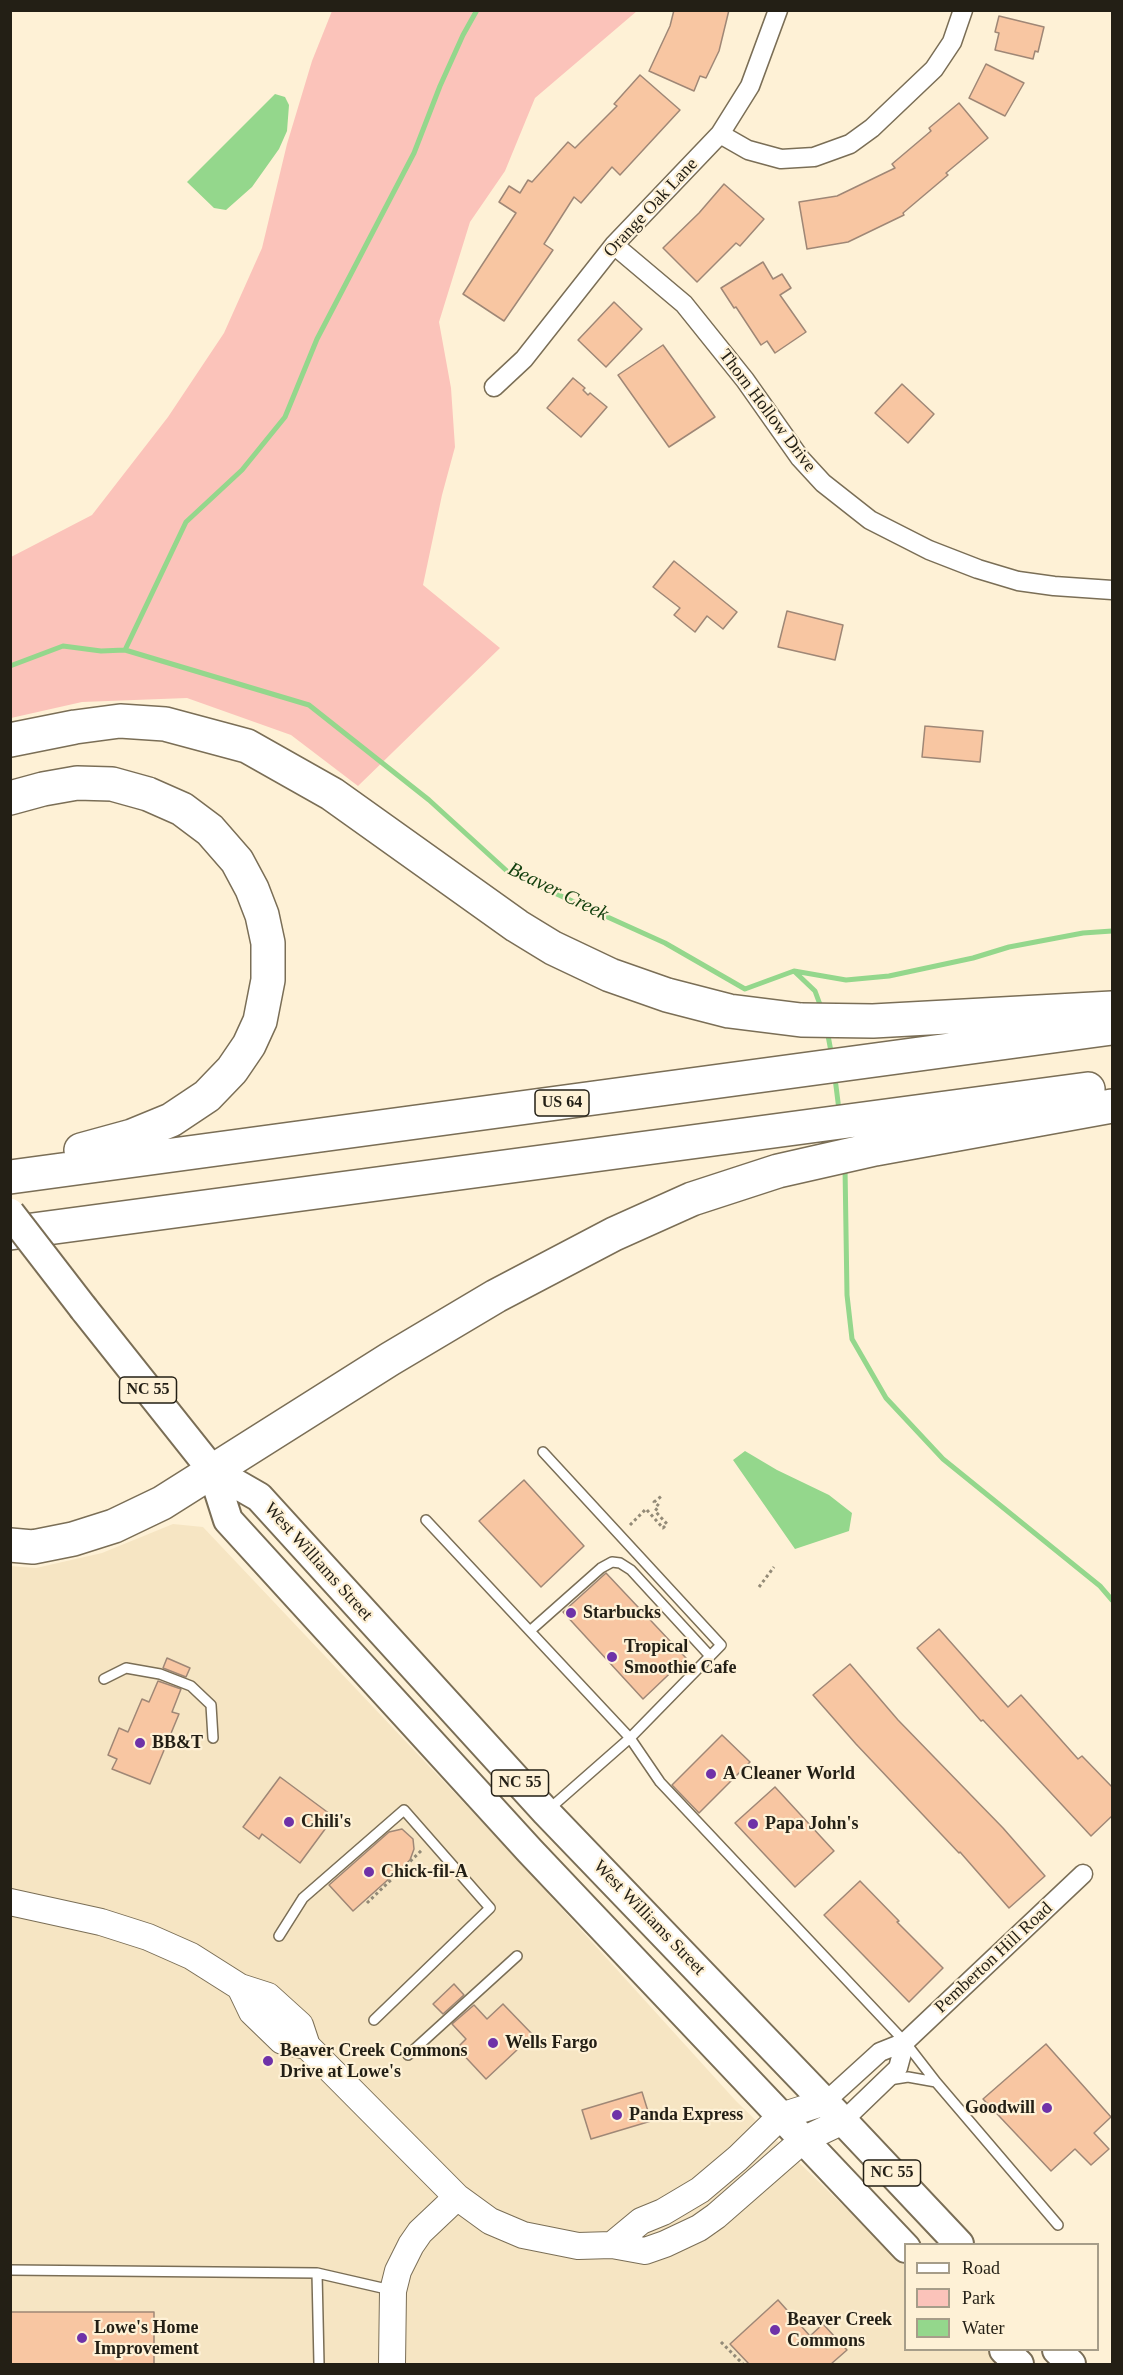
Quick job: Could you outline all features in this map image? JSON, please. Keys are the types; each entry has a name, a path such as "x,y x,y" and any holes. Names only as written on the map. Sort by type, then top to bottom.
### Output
{"highway":[{"path":"10,740 75,727 120,722 165,723 247,746 332,794 517,926 553,948 610,975 667,995 729,1011 801,1020 873,1021 1113,1008"},
{"path":"10,798 77,783 112,784 148,794 182,809 210,830 237,861 252,889 262,915 268,943 268,980 260,1021 249,1045 232,1070 207,1096 171,1120 132,1136 10,1169"},
{"name":"US 64","path":"10,1177 1113,1028"},
{"path":"10,1233 1113,1086"},
{"path":"10,1545 33,1547 73,1539 114,1526 162,1503 390,1359 496,1296 614,1233 692,1199 778,1171 875,1149 1113,1106"}],"main road":[{"name":"NC 55","path":"10,1213 212,1470"},
{"name":"West Williams Street","path":"212,1470 259,1497 546,1812 958,2243"},
{"name":"West Williams Street","path":"212,1470 228,1520 530,1851 904,2246"},
{"path":"1006,2351 1019,2364"},
{"path":"1060,2351 1071,2364"}],"street":[{"name":"Orange Oak Lane","path":"494,387 524,359 614,245 720,134 750,86 778,10"},
{"path":"720,134 748,150 781,159 814,157 850,144 888,114 934,69 952,42 963,10"},
{"name":"Thorn Hollow Drive","path":"614,245 684,304 745,380 800,458 823,483 870,520 929,550 1018,581 1113,590"},
{"name":"Pemberton Hill Road","path":"834,2111 880,2052 905,2042 1083,1874"},
{"path":"10,1902 101,1922 148,1937 191,1956 240,1987 268,1996 300,2025 307,2046 457,2197 490,2221 523,2235 578,2246 612,2245 645,2251 699,2228 733,2202 834,2111"},
{"name":"Pemberton Hill Road","path":"834,2111 886,2080 898,2068 905,2042"},
{"path":"612,2245 641,2221 672,2207 700,2190 757,2141 781,2116 834,2111"},
{"path":"392,2364 393,2291 399,2271 420,2232 457,2197"}],"lane":[{"path":"543,1452 721,1645 630,1738 546,1812"},
{"path":"426,1520 630,1738 660,1782 905,2042 936,2082 1058,2225"},
{"path":"531,1630 600,1568 612,1562 620,1563 631,1570 710,1656"},
{"path":"104,1679 126,1668 160,1674 191,1686 212,1705 213,1738"},
{"path":"279,1936 303,1898 404,1810 490,1908 374,2020"},
{"path":"408,2055 517,1956"},
{"path":"886,2080 908,2077 936,2082"},
{"path":"10,2270 316,2273 393,2291"},
{"path":"316,2273 319,2364"}],"path":[{"path":"630,1525 663,1495"},
{"path":"646,1509 663,1528 667,1524 656,1511 659,1506 654,1502"},
{"path":"759,1587 774,1567"},
{"path":"367,1903 426,1846"},
{"path":"721,2342 742,2364"}],"shaded area":[{"name":"Beaver Creek Commons","path":"173,1524 203,1527 514,1856 736,2101 904,2265 904,2351 993,2351 1007,2364 11,2364 10,1566 36,1568 102,1553"}],"green space":[{"path":"332,11 637,11 535,98 505,171 470,222 439,322 451,388 455,447 442,495 423,585 500,648 358,786 291,735 187,698 82,702 11,718 11,557 92,515 168,417 224,333 262,248 287,144 312,61"}],"water":[{"path":"275,94 285,97 289,105 287,131 279,149 252,187 226,210 214,208 187,182"},
{"path":"745,1451 777,1470 829,1495 852,1513 849,1531 795,1549 733,1460"}],"building":[{"path":"674,10 729,10 719,51 706,78 700,76 694,91 649,71 670,26"},
{"path":"999,16 1044,27 1038,52 1035,51 1033,59 995,50 999,33 995,32"},
{"path":"986,64 1024,83 1005,116 969,98"},
{"path":"640,75 680,110 620,175 612,167 581,203 574,197 544,244 553,250 504,321 463,294 516,213 499,202 509,186 520,193 528,180 532,182 568,142 575,148 617,106 614,104"},
{"path":"959,103 988,138 946,173 948,175 903,213 904,215 848,242 807,249 799,202 837,196 895,168 892,164 931,131 929,128"},
{"path":"724,184 764,219 740,246 736,243 697,282 663,248 699,213"},
{"path":"763,262 773,279 782,274 791,288 780,295 806,332 775,353 767,341 761,345 721,288"},
{"path":"614,302 642,329 606,367 578,340"},
{"path":"663,345 715,417 669,447 618,375"},
{"path":"573,378 585,388 583,390 588,395 590,393 607,407 581,437 547,408"},
{"path":"902,384 934,414 908,443 875,413"},
{"path":"674,561 737,612 723,629 707,616 695,632 674,615 680,608 653,587"},
{"path":"787,611 843,625 835,660 778,647"},
{"path":"925,726 983,731 980,762 922,757"},
{"path":"524,1480 584,1546 541,1587 479,1521"},
{"path":"606,1573 686,1658 643,1699 563,1612"},
{"path":"939,1629 1008,1707 1021,1695 1078,1759 1082,1756 1113,1788 1113,1815 1091,1836 983,1720 981,1721 917,1648"},
{"path":"167,1658 190,1668 186,1677 163,1668"},
{"path":"850,1664 898,1720 1003,1828 1045,1876 1009,1908 960,1852 856,1744 813,1695"},
{"name":"BB&T","path":"158,1681 181,1689 172,1712 179,1714 150,1784 112,1769 117,1759 108,1755 119,1728 128,1732 142,1699 149,1702"},
{"name":"A Cleaner World","path":"722,1735 750,1762 699,1813 672,1785"},
{"name":"Chili's","path":"280,1777 334,1817 300,1863 262,1834 259,1839 243,1827"},
{"path":"775,1787 834,1851 795,1887 735,1823"},
{"name":"Chick-fil-A","path":"402,1829 413,1839 414,1849 410,1860 353,1911 329,1885 389,1832"},
{"path":"860,1881 943,1968 909,2002 824,1915"},
{"path":"454,1984 464,1995 443,2014 433,2004"},
{"name":"Wells Fargo","path":"503,2004 533,2035 486,2079 457,2048 466,2039 452,2024 474,2005 487,2019"},
{"name":"Goodwill","path":"1046,2044 1111,2117 1094,2133 1109,2149 1091,2165 1075,2149 1051,2171 983,2099"},
{"name":"Panda Express","path":"642,2092 651,2121 591,2139 582,2110"},
{"name":"Beaver Creek Commons","path":"778,2300 810,2336 823,2324 847,2350 831,2364 749,2364 730,2344"},
{"name":"Lowe's Home Improvement","path":"10,2312 154,2312 154,2364 10,2364"}],"waterway":[{"path":"125,650 186,522 242,470 285,417 317,339 414,153 440,86 477,10"},
{"name":"Beaver Creek","path":"10,666 63,646 101,651 125,650 309,705 429,800 508,872 665,943 745,989 794,971 846,980 889,976 973,958 1009,947 1083,933 1112,931"},
{"path":"795,972 815,991 822,1010"},
{"path":"827,1030 832,1057"},
{"path":"835,1078 839,1110"},
{"path":"845,1167 847,1295 852,1339 886,1398 943,1459 1100,1586 1112,1600"}],"place":[{"name":"Starbucks","path":"571,1613"},
{"name":"Tropical Smoothie Cafe","path":"612,1657"},
{"name":"BB&T","path":"140,1743"},
{"name":"A Cleaner World","path":"711,1774"},
{"name":"Chili's","path":"289,1822"},
{"name":"Papa John's","path":"753,1824"},
{"name":"Chick-fil-A","path":"369,1872"},
{"name":"Wells Fargo","path":"493,2043"},
{"name":"Beaver Creek Commons Drive at Lowe's","path":"268,2061"},
{"name":"Goodwill","path":"1047,2108"},
{"name":"Panda Express","path":"617,2115"},
{"name":"Beaver Creek Commons","path":"775,2330"},
{"name":"Lowe's Home Improvement","path":"82,2338"}]}
